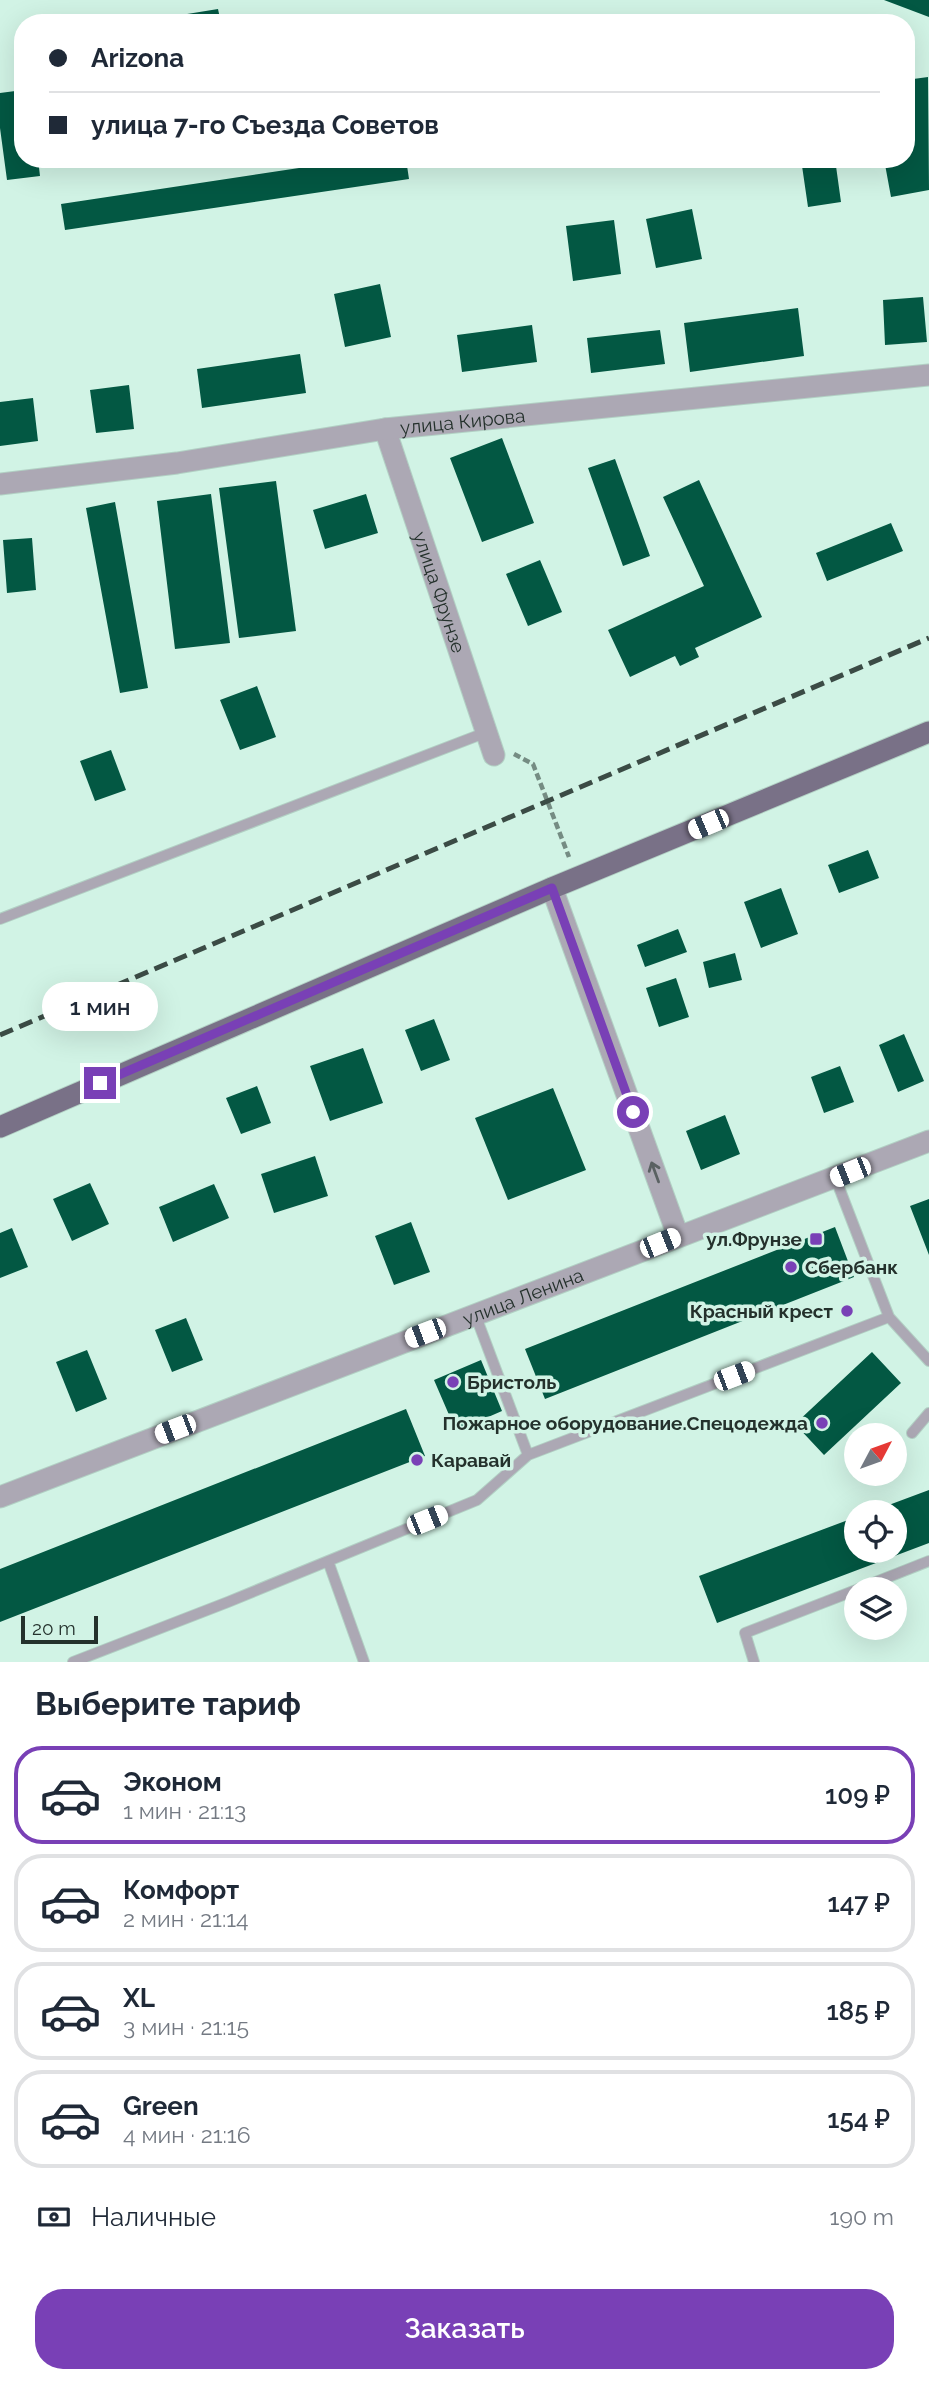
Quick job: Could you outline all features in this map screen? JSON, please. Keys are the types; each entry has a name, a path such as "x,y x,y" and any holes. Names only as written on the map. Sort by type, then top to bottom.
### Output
{"main road":[{"path":"0,1127 552,888 929,732"}],"street":[{"name":"улица Кирова","path":"0,484 177,463 385,429 929,375"},
{"name":"улица Фрунзе","path":"385,429 494,755"},
{"path":"552,888 678,1236"},
{"name":"улица Ленина","path":"0,1497 929,1141"}],"lane":[{"path":"0,919 487,732"},
{"path":"835,1178 889,1317 929,1361"},
{"path":"475,1314 528,1455"},
{"path":"73,1662 477,1500 528,1455 889,1317"},
{"path":"912,1433 929,1413"},
{"path":"328,1561 364,1662"},
{"path":"889,1577 929,1561"},
{"path":"754,1662 744,1633 844,1595"}],"path":[{"path":"494,755 512,753 533,764 570,861"}],"building":[{"path":"884,0 929,0 929,17"},
{"path":"218,9 219,14 187,14"},
{"path":"928,77 929,190 891,197 886,168 915,168 915,79"},
{"path":"14,91 14,168 39,168 40,176 7,180 0,128 0,93"},
{"path":"299,168 407,168 409,179 65,230 61,204"},
{"path":"802,168 836,168 841,202 808,207"},
{"path":"692,209 702,259 656,268 646,219"},
{"path":"614,220 621,274 573,281 566,226"},
{"path":"380,284 391,337 345,347 334,294"},
{"path":"923,297 927,342 885,345 883,300"},
{"path":"798,308 804,356 690,372 684,323"},
{"path":"532,325 537,362 462,372 457,335"},
{"path":"660,330 665,364 591,373 587,338"},
{"path":"300,354 306,393 202,408 197,369"},
{"path":"129,385 134,429 96,433 90,390"},
{"path":"33,398 38,441 0,446 0,402"},
{"path":"502,438 534,523 482,542 450,458"},
{"path":"615,459 650,556 623,566 588,468"},
{"path":"699,480 762,617 695,648 699,657 680,666 675,656 630,677 608,630 704,586 663,497"},
{"path":"276,481 296,631 239,638 219,488"},
{"path":"211,494 230,643 175,649 157,501"},
{"path":"366,494 378,533 325,549 313,510"},
{"path":"115,502 148,688 120,693 86,508"},
{"path":"891,523 903,551 827,581 816,553"},
{"path":"32,538 36,590 7,593 3,540"},
{"path":"540,560 562,612 528,626 506,574"},
{"path":"257,686 276,737 240,750 220,700"},
{"path":"111,750 126,790 95,801 80,761"},
{"path":"868,850 879,878 839,893 828,865"},
{"path":"781,888 798,934 761,948 744,902"},
{"path":"678,929 687,952 645,967 637,945"},
{"path":"735,953 742,980 709,988 703,962"},
{"path":"676,978 689,1017 659,1027 646,988"},
{"path":"434,1019 450,1060 421,1071 405,1030"},
{"path":"904,1034 924,1081 898,1092 879,1045"},
{"path":"363,1048 383,1103 330,1121 310,1066"},
{"path":"840,1066 854,1102 824,1113 811,1077"},
{"path":"257,1086 271,1123 241,1134 226,1098"},
{"path":"553,1088 586,1170 508,1200 475,1118"},
{"path":"725,1115 740,1154 701,1170 686,1131"},
{"path":"315,1156 328,1196 274,1213 261,1174"},
{"path":"90,1183 109,1224 72,1241 53,1199"},
{"path":"214,1184 229,1218 173,1242 159,1207"},
{"path":"929,1199 929,1255 910,1206"},
{"path":"411,1222 430,1272 394,1285 375,1236"},
{"path":"835,1227 854,1277 545,1399 525,1349"},
{"path":"12,1228 28,1267 0,1278 0,1233"},
{"path":"186,1318 203,1360 172,1372 155,1330"},
{"path":"87,1350 107,1399 76,1412 56,1362"},
{"path":"872,1352 901,1383 858,1423 844,1423 844,1436 824,1455 795,1424"},
{"path":"481,1360 502,1411 456,1431 434,1380"},
{"path":"406,1409 425,1456 0,1622 0,1569"},
{"path":"929,1490 929,1543 907,1551 907,1500 902,1500"},
{"path":"844,1522 844,1563 876,1563 717,1623 699,1576"}],"railway":[{"path":"0,1035 929,638"}],"place":[{"name":"ул.Фрунзе","path":"816,1239"},
{"name":"Сбербанк","path":"791,1267"},
{"name":"Красный крест","path":"847,1311"},
{"name":"Бристоль","path":"453,1382"},
{"name":"Пожарное оборудование.Спецодежда","path":"822,1423"},
{"name":"Каравай","path":"417,1460"}],"route":[{"path":"100,1083 552,888 633,1112"}]}
